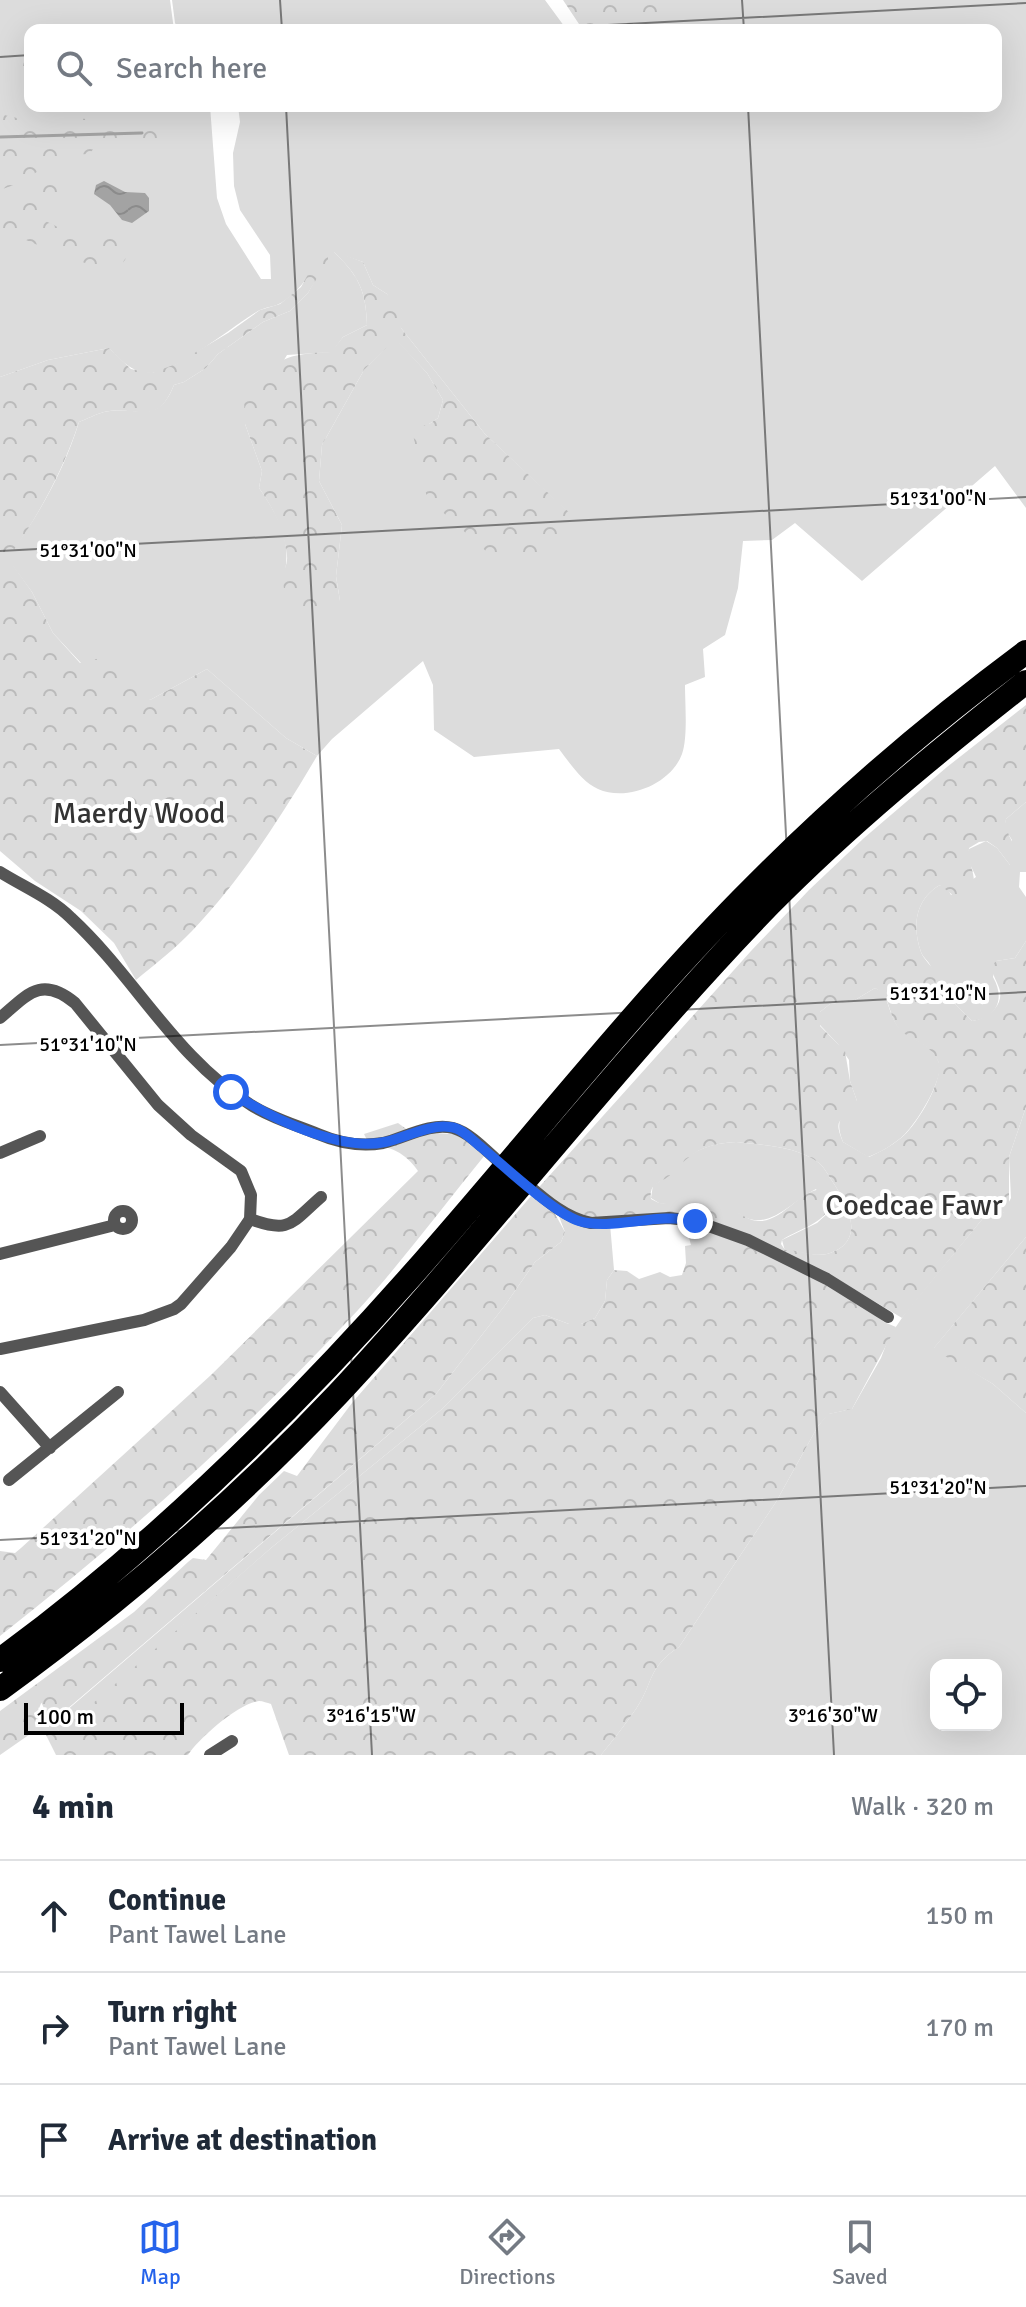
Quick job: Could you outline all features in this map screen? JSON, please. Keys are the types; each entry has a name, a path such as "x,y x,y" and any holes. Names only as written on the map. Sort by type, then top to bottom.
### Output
{"highway":[{"path":"0,1660 166,1524 314,1382 413,1274 604,1049 730,911 810,831 927,728 1026,652"},
{"path":"0,1689 130,1586 276,1455 416,1307 666,1017 771,903 847,830 953,739 1026,682"}],"street":[{"path":"0,872 55,904 71,918 105,953 185,1051 208,1073 254,1107 345,1143 383,1143 424,1130 450,1127 475,1142 569,1216 591,1223 669,1218 695,1221 748,1240 827,1279 888,1317"},
{"path":"0,1018 30,993 41,988 59,991 75,1003 158,1105 191,1135 241,1171 251,1195 250,1219 231,1247 174,1309 144,1320 0,1345"},
{"path":"0,1153 40,1136"},
{"path":"250,1219 270,1226 285,1226 321,1197"},
{"path":"0,1254 115,1225"},
{"path":"0,1392 50,1448"},
{"path":"9,1480 118,1392"},
{"path":"210,1755 232,1741"}],"green space":[{"path":"0,0 170,0 173,24 24,24 24,112 210,112 217,198 226,224 261,279 271,279 270,255 240,210 234,186 233,153 240,122 239,112 1002,112 1002,24 659,24 668,0 1026,0 1026,508 995,466 862,581 795,523 772,540 743,541 738,588 725,635 703,649 705,677 685,685 686,730 682,754 668,774 647,788 622,793 598,789 581,777 559,749 474,757 434,730 433,685 423,661 332,739 317,756 286,738 207,669 150,700 81,663 53,633 32,592 7,558 49,493 79,422 104,412 145,412 161,406 174,385 206,368 218,354 263,322 290,311 314,282 311,272 298,289 281,303 258,311 189,357 161,371 138,371 109,348 48,360 0,377","holes":["334,252 363,262 373,285 387,294 401,328 485,434 572,516 429,424 438,418 443,400 427,373 395,338 364,370 322,445 319,481 342,525 336,576 340,601 283,581 286,568 283,532 259,488 262,471 245,424 287,355 332,352 343,337 367,325 360,285"]},
{"path":"172,0 545,0 563,24 176,24"},
{"path":"563,0 670,0 660,24 579,24"},
{"path":"0,53 24,55 24,72 19,75 0,68"},
{"path":"0,114 38,123 80,118 158,132 170,143 160,151 122,140 104,141 90,154 62,155 41,163 40,170 0,190"},
{"path":"50,179 65,182 69,186 68,191 59,202 38,210 41,219 78,234 114,238 128,252 121,264 106,267 92,265 0,230 0,198 10,198"},
{"path":"332,250 363,262 373,285 387,294 400,311 401,328 485,434 573,516 535,560 487,552 427,498 412,430 438,418 443,400 427,373 395,339 364,370 322,445 319,481 342,525 336,576 340,601 335,613 313,617 289,598 283,581 286,546 278,520 259,488 262,471 245,424 244,399 264,375 280,362 289,357 331,352 343,337 367,325 359,283"},
{"name":"Maerdy Wood","path":"321,251 328,254 328,260 308,293 290,311 263,322 218,354 206,368 174,385 160,407 145,412 104,412 79,422 49,493 8,558 32,592 53,633 80,663 117,654 150,700 207,669 286,738 317,756 275,825 227,891 185,938 136,980 114,943 81,911 35,881 0,851 0,377 48,360 109,348 131,369 152,373 176,364 260,310 280,304 301,287"},
{"path":"1026,705 1026,802 1006,819 1017,863 1010,865 987,841 969,848 974,879 970,897 959,900 940,885 925,898 916,924 921,952 936,973 935,993 955,1004 972,1021 988,1015 999,1002 1000,991 991,967 996,961 1015,958 1026,941 1026,1107 1009,1157 1009,1207 1003,1213 990,1213 984,1217 902,1318 829,1274 884,1322 896,1327 852,1409 829,1414 818,1426 776,1502 679,1647 656,1669 636,1709 601,1755 289,1755 271,1704 259,1701 241,1708 220,1723 188,1755 56,1755 46,1735 33,1732 0,1755 0,1711 134,1612 193,1558 206,1560 259,1495 284,1471 297,1476 352,1403 532,1195 751,951 864,838","holes":["875,988 887,1002 900,1030 931,1050 939,1069 928,1102 914,1124 897,1141 869,1157 843,1142 840,1134 840,1121 857,1110 857,1101 845,1051 820,1026 820,1012 830,1004 855,1000","736,1142 779,1147 801,1153 819,1163 847,1209 851,1220 848,1240 840,1248 822,1255 785,1250 781,1244 782,1240 817,1221 828,1211 833,1204 830,1193 822,1189 806,1194 778,1215 762,1221 723,1205 659,1203 651,1199 653,1187 693,1154 711,1146","549,1203 591,1223 684,1219 691,1245 685,1246 686,1263 682,1275 670,1277 660,1272 639,1279 627,1271 614,1270 607,1280 605,1301 595,1318 581,1324 569,1324 545,1315 533,1318 442,1409 271,1548 60,1732 52,1722 436,1394 535,1262 561,1242 565,1232"]},
{"path":"1026,802 1026,872 1020,872 1019,887 1026,897 1026,941 1015,958 996,961 993,977 998,992 997,1006 988,1016 972,1021 955,1004 935,993 931,967 918,943 918,914 925,898 940,885 947,888 951,895 976,877 969,862 969,849 986,841 997,848 1010,865 1012,840 1005,829 1006,819"},
{"path":"875,988 883,992 899,1028 936,1056 939,1070 928,1100 910,1128 901,1138 868,1157 843,1142 840,1134 841,1118 857,1101 850,1081 849,1060 820,1025 820,1012 830,1004 855,1000"},
{"path":"1026,1107 1026,1237 934,1348 993,1384 1026,1413 1026,1755 601,1755 636,1709 656,1669 679,1647 776,1502 818,1426 828,1414 852,1409 881,1358 889,1337 906,1312 984,1217 989,1213 1003,1213 1011,1198 1009,1157"},
{"path":"398,1123 409,1131 464,1135 485,1155 375,1291 274,1397 140,1520 0,1636 0,1551 15,1553 21,1548 211,1375 418,1171 397,1152 369,1144 364,1134"},
{"path":"736,1142 790,1150 819,1163 847,1209 851,1220 848,1240 827,1254 785,1251 782,1240 817,1223 827,1214 816,1189 778,1214 759,1220 738,1213 659,1203 651,1198 653,1185 693,1153"},
{"path":"555,1206 610,1224 614,1270 607,1280 605,1301 595,1318 581,1324 569,1324 545,1315 533,1318 442,1409 271,1548 61,1733 52,1723 436,1394 535,1262 561,1242 565,1232"},
{"name":"Coedcae Fawr","path":"1026,1237 1026,1413 993,1384 933,1349"}],"water":[{"path":"104,181 125,192 145,193 149,198 149,211 132,223 122,220 110,205 94,194 96,185"}],"waterway":[{"path":"0,137 142,133"}],"route":[{"path":"231,1092 254,1107 337,1142 383,1143 440,1127 460,1130 538,1194 579,1221 669,1218 695,1221"}]}
